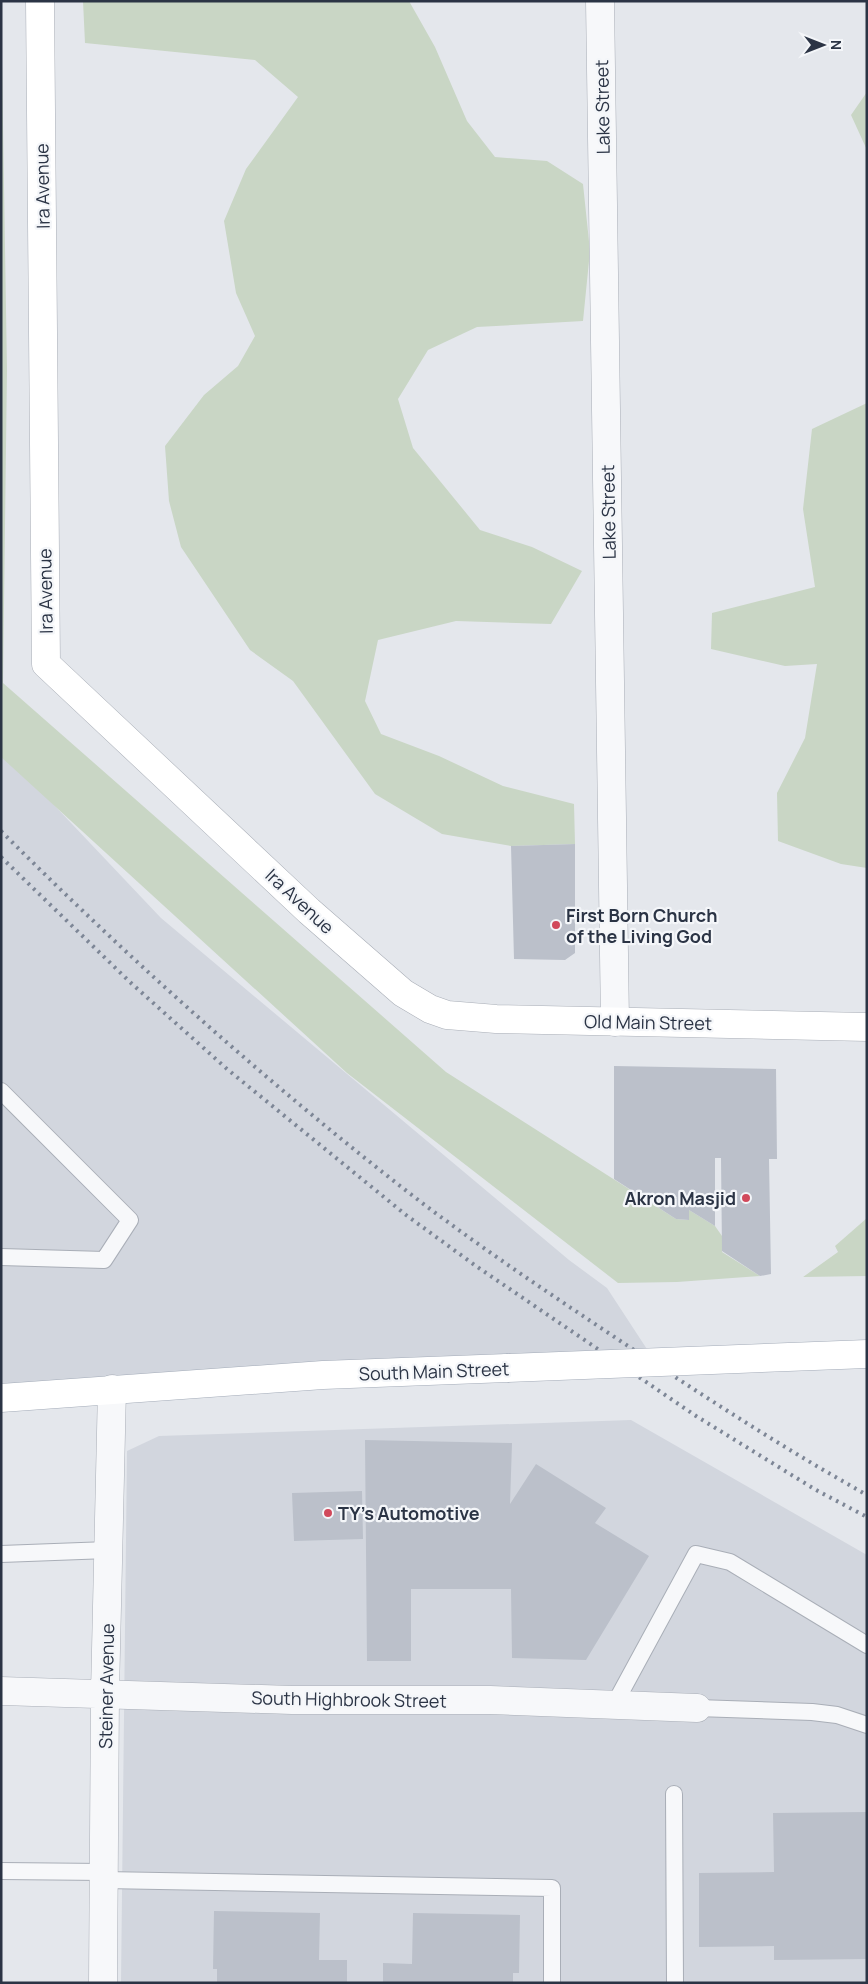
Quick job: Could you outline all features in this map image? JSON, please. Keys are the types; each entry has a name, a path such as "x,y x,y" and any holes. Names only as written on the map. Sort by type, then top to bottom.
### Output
{"main road":[{"name":"Ira Avenue","path":"40,1 46,664 309,911 403,993 430,1009"},
{"name":"Old Main Street","path":"430,1009 447,1015 465,1017 867,1027"},
{"name":"South Main Street","path":"1,1398 314,1376 867,1354"}],"street":[{"name":"Lake Street","path":"600,1 615,1022"},
{"name":"Steiner Avenue","path":"104,1983 105,1693 112,1389"},
{"name":"South Highbrook Street","path":"1,1691 292,1700 490,1700 697,1708"}],"lane":[{"path":"1,1091 130,1220 104,1260 1,1257"},
{"path":"1,1554 108,1550"},
{"path":"614,1705 696,1554 730,1562 867,1645"},
{"path":"697,1708 812,1712 837,1715 867,1725"},
{"path":"674,1794 675,1983"},
{"path":"1,1871 166,1881 552,1888 552,1983"}],"shaded area":[{"path":"1,749 161,918 569,1260 607,1288 658,1366 1,1398"},
{"path":"631,1420 867,1555 867,1983 121,1983 127,1451 159,1436"}],"green space":[{"path":"1,1 7,370 3,683 446,1072 676,1219 689,1220 689,1210 715,1226 722,1236 722,1252 760,1276 677,1282 618,1283 347,1073 1,757"},
{"path":"83,1 409,1 435,47 467,121 495,157 547,161 583,184 590,251 583,321 477,327 428,350 398,399 413,448 480,530 532,547 582,571 551,624 456,621 378,640 365,701 381,734 439,756 503,786 574,804 575,844 511,846 442,834 375,794 293,681 250,650 181,547 169,501 165,446 204,395 238,366 255,336 236,293 224,221 246,169 298,97 255,60 85,43"},
{"path":"867,92 867,150 851,115"},
{"path":"867,403 867,868 841,864 778,841 777,793 805,738 817,664 785,666 711,649 712,613 815,587 803,509 812,429"},
{"path":"867,1218 867,1276 803,1277 838,1252 835,1246"}],"building":[{"path":"575,844 575,953 565,960 514,959 511,846"},
{"path":"614,1066 776,1069 777,1159 769,1159 771,1274 760,1276 722,1251 721,1158 715,1158 715,1226 689,1210 689,1220 676,1219 614,1179"},
{"path":"365,1440 512,1443 510,1504 536,1464 606,1508 595,1523 649,1556 586,1660 512,1658 511,1589 411,1589 411,1661 367,1661"},
{"path":"362,1491 363,1539 294,1541 292,1493"},
{"path":"867,1812 867,1959 774,1960 774,1946 699,1947 699,1873 774,1872 773,1813"},
{"path":"214,1911 320,1913 319,1960 347,1960 347,1983 217,1983 217,1969 213,1969"},
{"path":"413,1913 520,1915 519,1973 513,1973 513,1983 383,1983 383,1963 412,1964"}],"railway":[{"path":"1,831 98,925 197,1016 299,1104 404,1189 492,1254 643,1356 782,1445 867,1495"},
{"path":"1,857 132,984 227,1069 406,1215 476,1266 696,1416 816,1490 867,1517"}],"place":[{"name":"First Born Church of the Living God","path":"556,925"},
{"name":"Akron Masjid","path":"746,1198"},
{"name":"TY's Automotive","path":"328,1513"}]}
